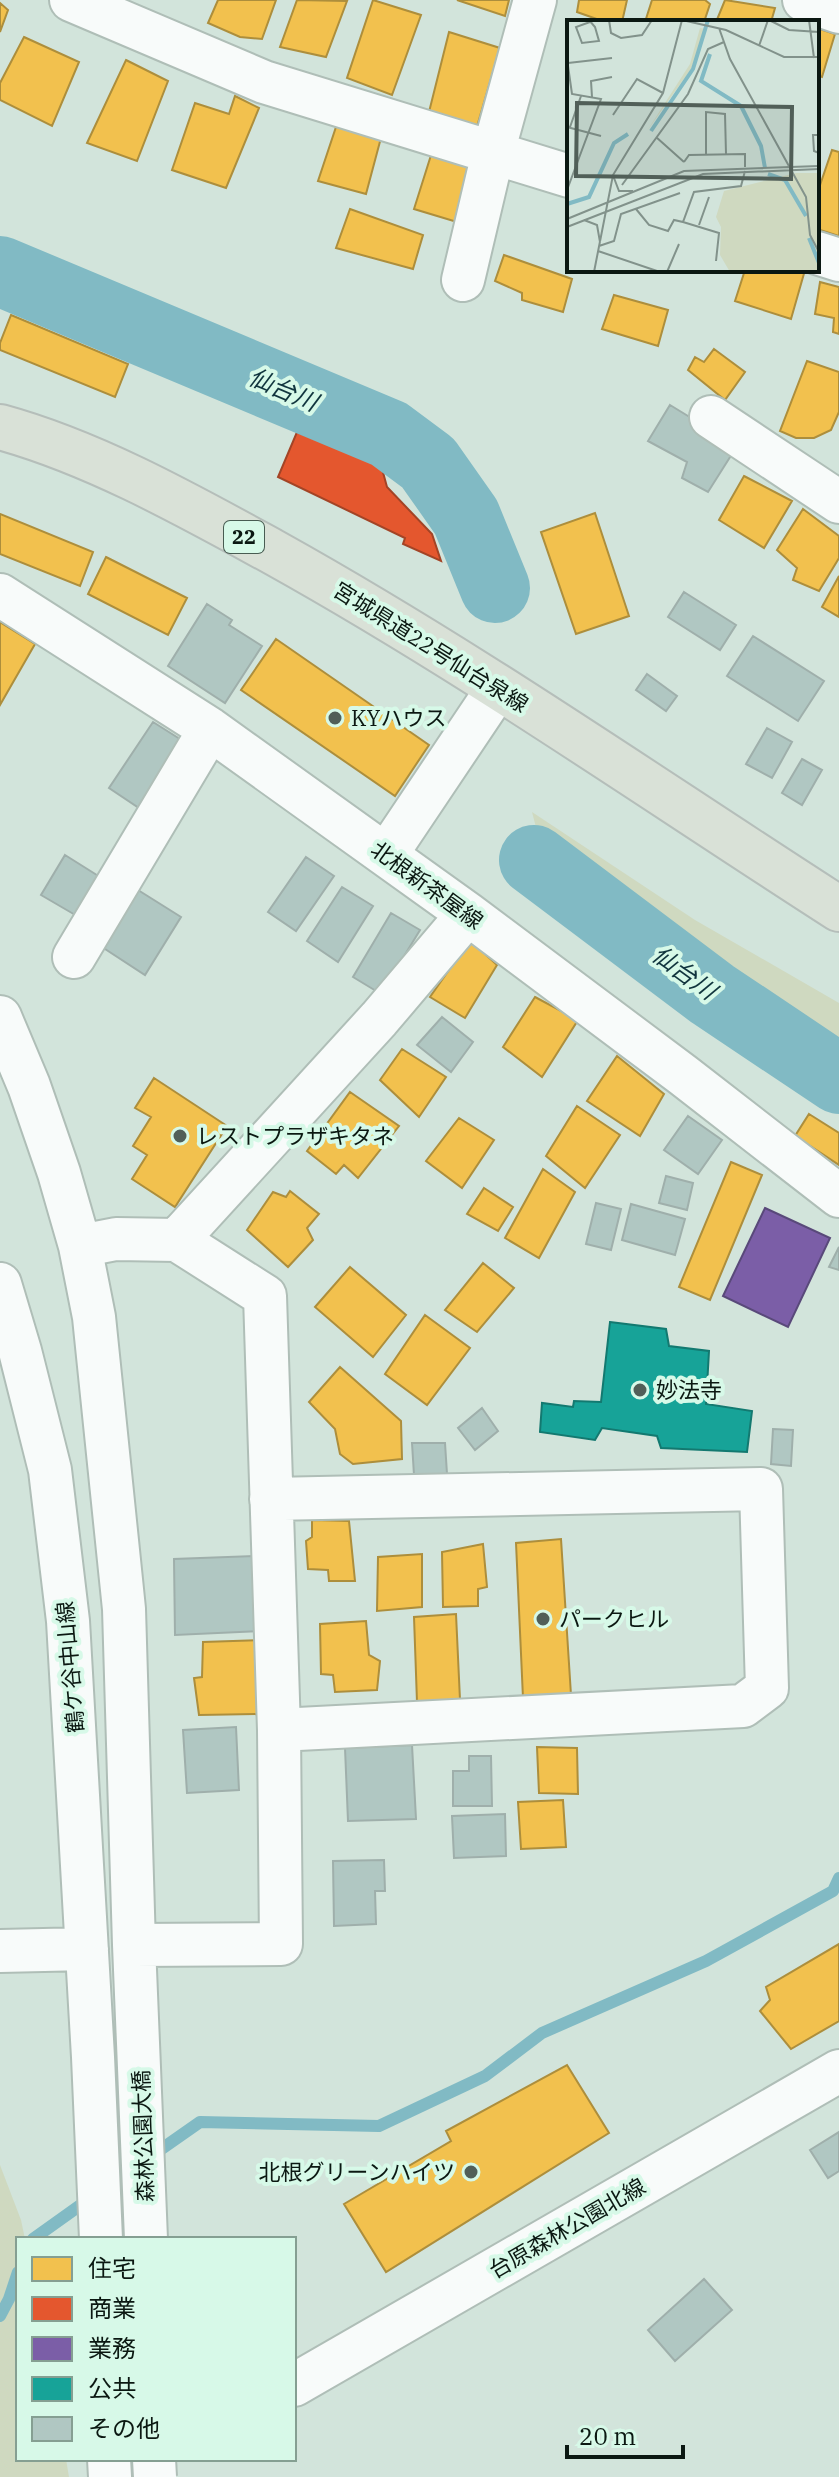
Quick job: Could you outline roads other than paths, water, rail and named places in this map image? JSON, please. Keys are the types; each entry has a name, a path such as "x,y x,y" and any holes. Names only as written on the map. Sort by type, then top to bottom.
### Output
{"main road":[{"name":"宮城県道22号仙台泉線","path":"6,431 93,462 197,511 332,585 552,722 839,909"}],"street":[{"path":"71,0 264,82 567,175"},
{"path":"463,280 493,153 535,0"},
{"path":"804,0 839,12"},
{"path":"819,254 839,260"},
{"path":"711,417 839,502"},
{"name":"北根新茶屋線","path":"0,595 210,729 386,855 683,1075 839,1196"},
{"path":"386,855 498,688"},
{"path":"74,957 210,729"},
{"path":"177,1240 379,1019 468,914"},
{"name":"森林公園大橋","path":"0,1017 29,1086 59,1173 80,1246 94,1317 124,1609 146,2237"},
{"path":"80,1246 116,1239 177,1240 265,1296 279,1730 281,1944 134,1945"},
{"name":"鶴ケ谷中山線","path":"0,1284 50,1470 68,1621 93,2057"},
{"path":"271,1499 761,1489 767,1688 743,1706 279,1730"},
{"path":"0,1951 87,1949"},
{"name":"森林公園大橋","path":"93,2057 101,2237"},
{"name":"台原森林公園北線","path":"296,2384 839,2071"},
{"path":"129,2477 157,2461"}],"waterway":[{"name":"仙台川","path":"0,271 389,434 428,463 466,517 495,588"},
{"name":"仙台川","path":"534,860 712,994 839,1079"},
{"path":"150,2157 200,2122 379,2126 485,2076 542,2033 706,1961 833,1891 839,1878"},
{"path":"36,2237 89,2199"},
{"path":"0,2316 16,2278"}],"place":[{"name":"KYハウス","path":"335,718"},
{"name":"レストプラザキタネ","path":"180,1136"},
{"name":"妙法寺","path":"640,1390"},
{"name":"パークヒル","path":"543,1619"},
{"name":"北根グリーンハイツ","path":"471,2172"}]}
